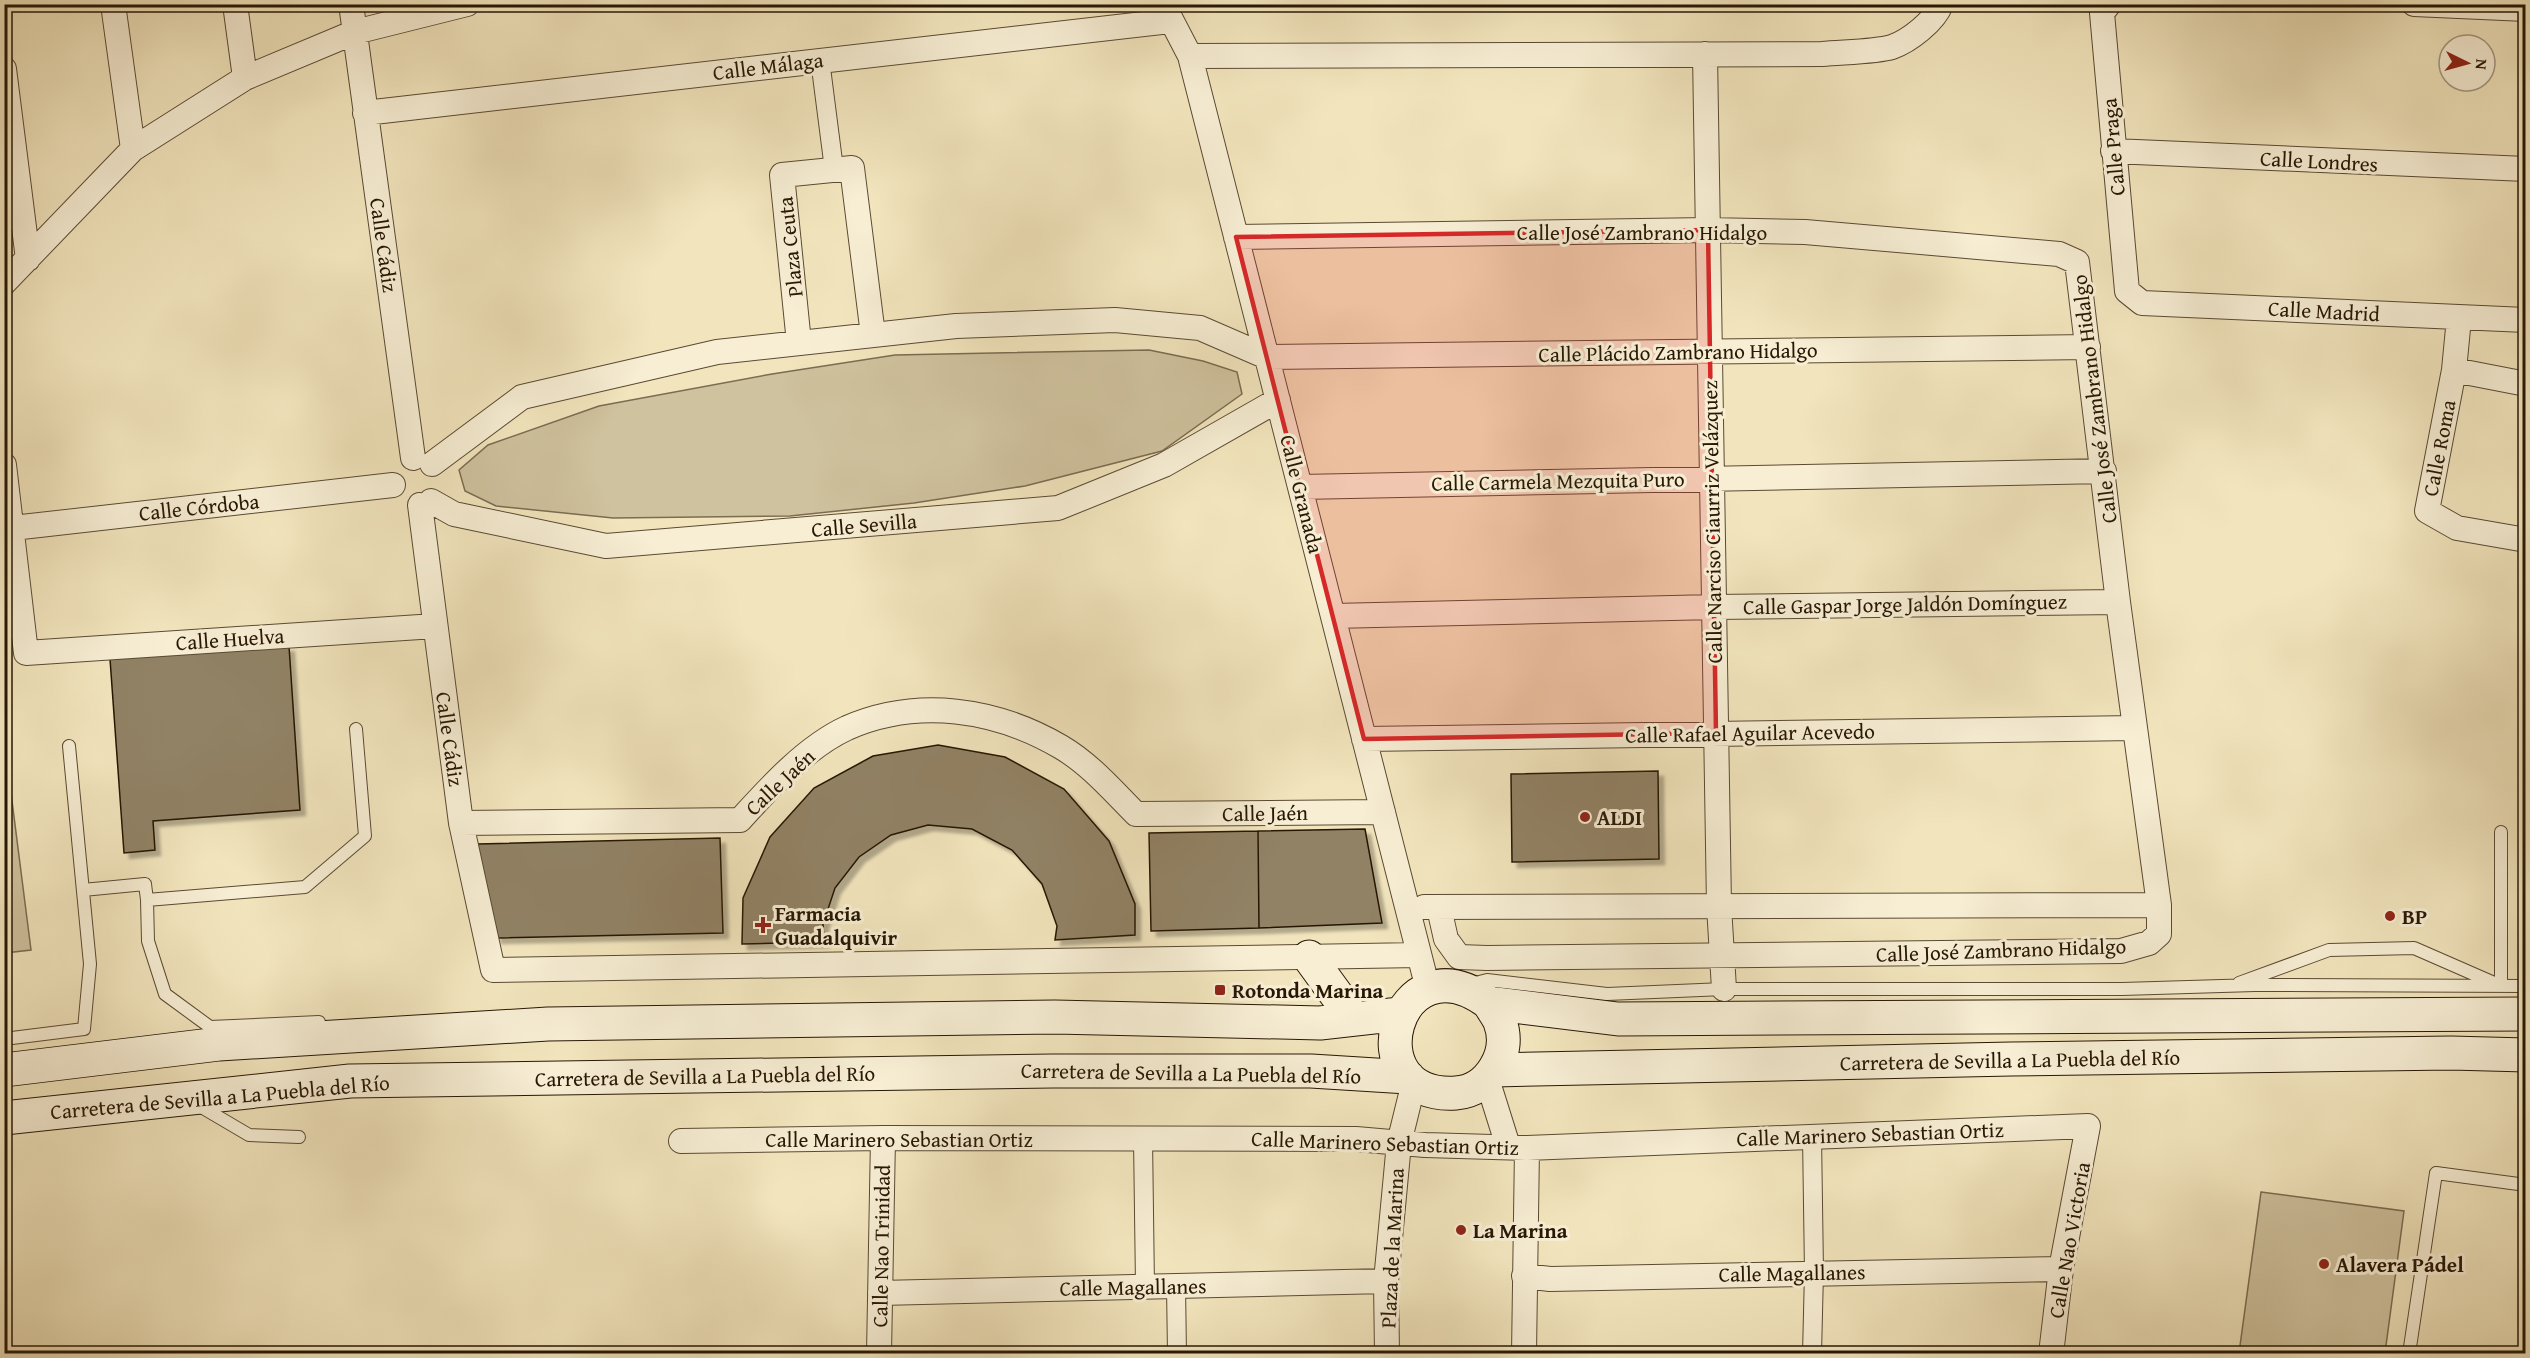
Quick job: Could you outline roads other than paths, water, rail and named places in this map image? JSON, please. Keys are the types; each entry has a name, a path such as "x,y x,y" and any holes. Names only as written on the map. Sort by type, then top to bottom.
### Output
{"main road":[{"path":"1309,957 1354,1019"},
{"path":"1442,986 1461,987 1473,991 1489,1003 1501,1023 1503,1042 1500,1060 1491,1075 1466,1092 1438,1094 1423,1089 1411,1080 1398,1060 1395,1032 1400,1014 1412,999 1428,989 1442,986"},
{"path":"1489,1003 1618,1019 2526,1014"},
{"path":"10,1068 219,1044 548,1024 1055,1017 1320,1023 1400,1014"},
{"name":"Carretera de Sevilla a La Puebla del Río","path":"1491,1075 2011,1059 2451,1053 2526,1055"},
{"name":"Carretera de Sevilla a La Puebla del Río","path":"4,1118 362,1081 1053,1071 1311,1071 1411,1080"}],"street":[{"path":"113,4 133,149"},
{"path":"235,4 245,78"},
{"name":"Calle Cádiz","path":"351,4 365,113 423,461"},
{"path":"1190,56 1822,54 1893,47 1915,34 1939,11 1941,4"},
{"name":"Calle Praga","path":"2109,4 2102,14 2127,291"},
{"path":"2414,4 2526,9"},
{"path":"4,283 133,149 245,78 355,32 452,6"},
{"name":"Calle Granada","path":"1167,13 1190,56 1428,989"},
{"name":"Calle Málaga","path":"365,113 820,60 1167,13"},
{"name":"Calle Narciso Ciaurriz Velázquez","path":"1705,54 1719,906 1724,989"},
{"path":"820,60 834,169 852,168 873,335"},
{"path":"4,69 28,259"},
{"name":"Calle Londres","path":"2113,151 2526,169"},
{"name":"Plaza Ceuta","path":"799,343 782,175 834,169"},
{"name":"Calle José Zambrano Hidalgo","path":"1236,237 1708,230 1805,232 2059,254 2078,262 2118,602 2159,905 2159,934 2150,944 2121,951 1459,957 1446,939 1439,908"},
{"name":"Calle Madrid","path":"2127,291 2142,303 2526,320"},
{"name":"Calle Roma","path":"2459,318 2454,370 2427,511 2457,528 2526,540"},
{"path":"423,461 440,476 440,490 426,503 408,504 398,496 393,485 395,473 402,463 423,461 522,397 717,352 956,326 1115,320 1200,328 1267,357"},
{"name":"Calle Plácido Zambrano Hidalgo","path":"1267,357 2088,347"},
{"path":"2454,370 2526,384"},
{"name":"Calle Sevilla","path":"426,503 454,514 606,546 1059,508 1164,465 1278,400"},
{"path":"4,465 8,528"},
{"name":"Calle Carmela Mezquita Puro","path":"1300,487 2103,471"},
{"name":"Calle Córdoba","path":"8,528 393,485"},
{"name":"Calle Cádiz","path":"426,503 435,626 461,823 493,970 1309,957"},
{"name":"Calle Huelva","path":"8,528 26,653 435,626"},
{"name":"Calle Gaspar Jorge Jaldón Domínguez","path":"1333,615 1714,606 2118,602"},
{"name":"Calle Jaén","path":"461,823 740,820 800,759 846,729 898,712 947,709 1002,720 1062,748 1097,774 1136,814 1383,812"},
{"name":"Calle Rafael Aguilar Acevedo","path":"1364,739 2135,728"},
{"path":"1407,907 2159,905"},
{"path":"1309,957 1419,955"},
{"path":"1491,1075 1518,1147 1524,1276 1524,1353"},
{"name":"Plaza de la Marina","path":"1387,1353 1386,1281 1399,1143 1411,1080"},
{"name":"Calle Marinero Sebastian Ortiz","path":"681,1141 883,1138 1356,1139 1425,1145 1518,1147 2088,1126"},
{"name":"Calle Nao Victoria","path":"2051,1353 2061,1269 2088,1126"},
{"path":"1812,1136 1814,1272 1812,1353"},
{"name":"Calle Nao Trinidad","path":"879,1353 883,1138"},
{"path":"1143,1138 1145,1287"},
{"name":"Calle Magallanes","path":"1524,1276 1550,1279 1814,1272 2061,1269"},
{"name":"Calle Magallanes","path":"880,1293 1386,1281"},
{"path":"1176,1286 1177,1353"}],"lane":[{"path":"147,900 305,887 365,836 356,729"},
{"path":"4,1039 84,1029 90,964 69,746"},
{"path":"2501,832 2501,986"},
{"path":"83,891 145,884 148,941 165,994 210,1027 337,1021"},
{"path":"2230,986 2329,950 2414,948 2501,986"},
{"path":"1461,987 1487,980 1607,994 1724,989 2526,986"},
{"path":"464,1017 548,1024"},
{"path":"187,1098 249,1135 299,1137"},
{"path":"2409,1353 2436,1173 2526,1185"}],"place":[{"name":"ALDI","path":"1585,817"},
{"name":"BP","path":"2390,916"},
{"name":"Farmacia Guadalquivir","path":"763,925"},
{"name":"Rotonda Marina","path":"1220,990"},
{"name":"La Marina","path":"1461,1230"},
{"name":"Alavera Pádel","path":"2324,1264"}]}
